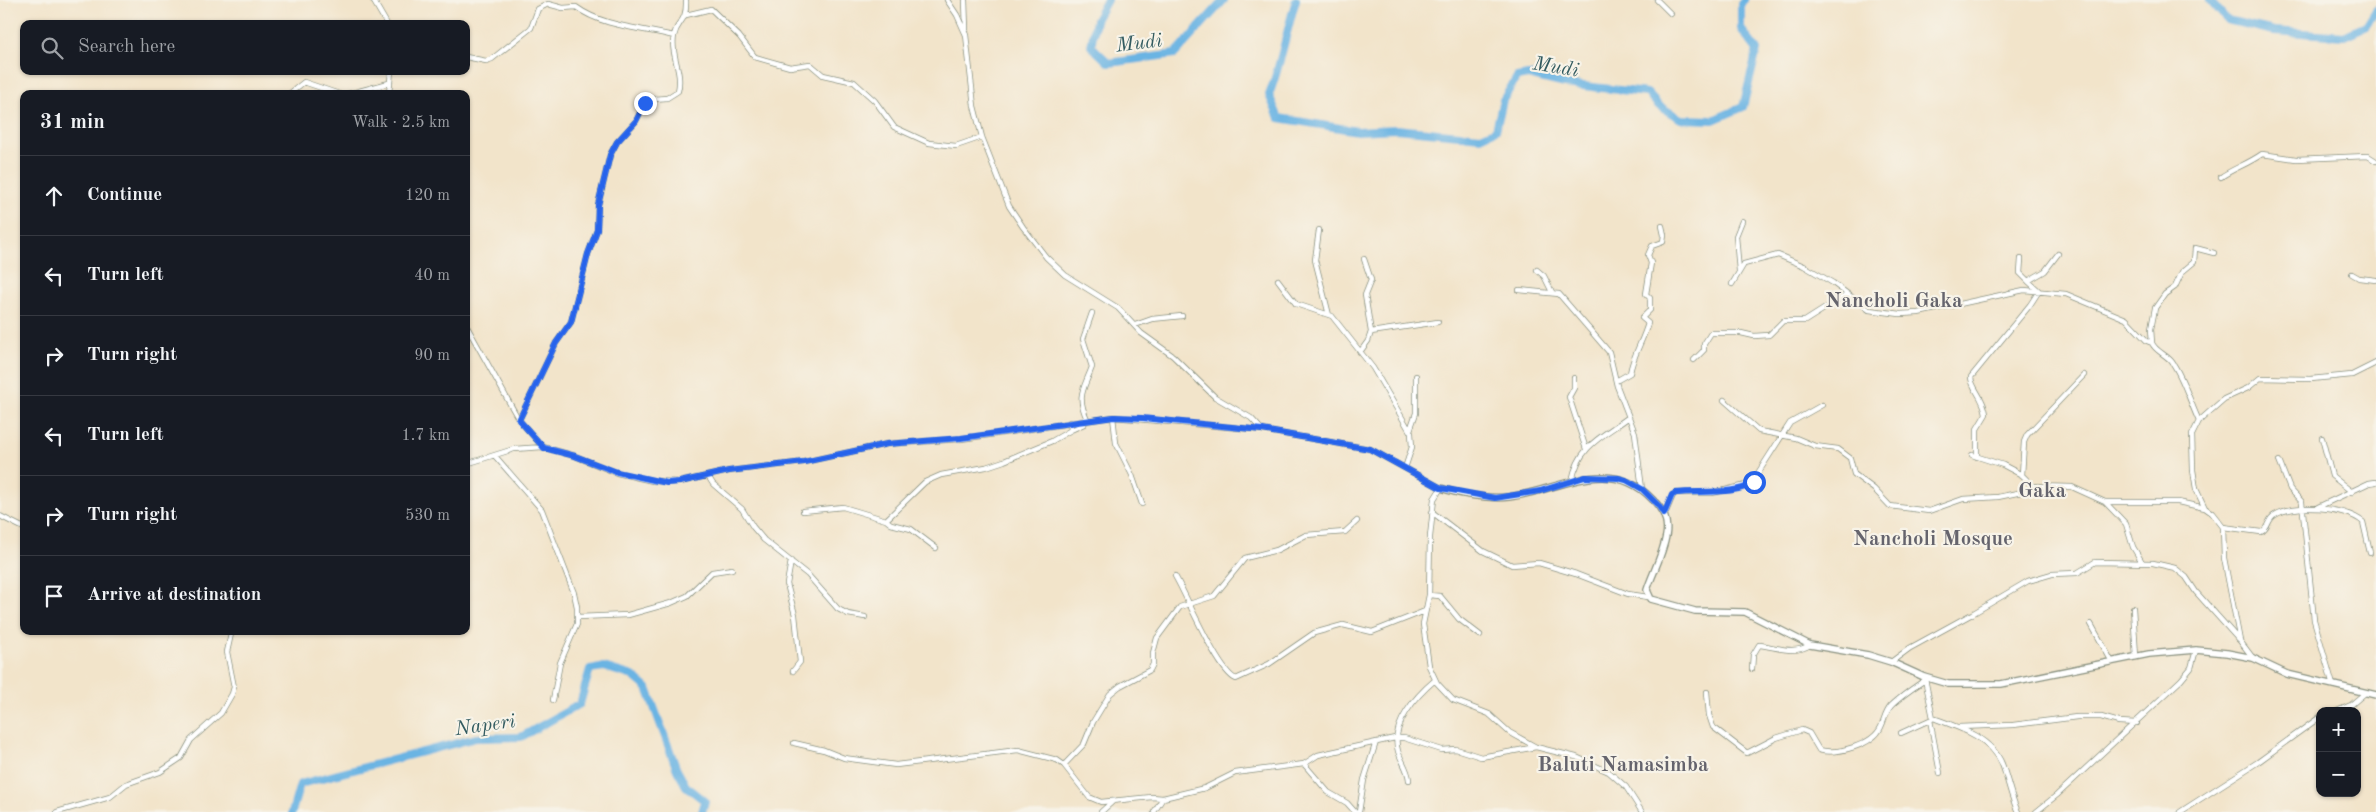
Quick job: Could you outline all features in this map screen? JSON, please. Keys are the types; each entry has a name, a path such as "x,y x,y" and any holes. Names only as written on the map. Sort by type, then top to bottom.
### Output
{"street":[{"path":"373,0 385,20"},
{"path":"519,420 556,343 571,322 588,254 597,230 598,205 610,155 617,142 636,121 645,103 654,99 667,98 678,91 680,77 673,49 674,36 686,15 686,0"},
{"path":"947,0 957,14 966,34"},
{"path":"964,0 974,106 982,137 1010,206 1046,257 1079,285 1118,308 1148,339 1173,356 1214,397 1251,418 1262,430"},
{"path":"1657,0 1671,14"},
{"path":"470,58 486,61 492,59 531,28 538,9 548,4 564,8 576,7 617,24 674,36"},
{"path":"686,15 711,8 740,36 755,57 790,67 810,64 823,75 854,82 875,101 894,127 928,143 956,146 982,137"},
{"path":"389,90 390,75"},
{"path":"294,90 304,82 327,90"},
{"path":"363,90 389,83"},
{"path":"2221,177 2246,165 2262,154 2296,159 2368,156 2376,161"},
{"path":"1739,271 1736,236 1742,221"},
{"path":"1616,381 1630,373 1633,357 1642,344 1648,323 1642,318 1650,310 1650,298 1646,294 1652,263 1648,255 1652,246 1663,242 1662,226"},
{"path":"1319,230 1315,247 1315,260 1330,315 1384,386 1410,430 1412,447 1405,468"},
{"path":"2198,420 2175,367 2168,358 2153,347 2151,329 2155,308 2165,294 2175,287 2182,272 2194,262 2195,248 2214,253"},
{"path":"2028,281 2045,271 2058,254"},
{"path":"1732,284 1746,263 1778,255 1804,266 1833,283 1846,295 1869,310 1909,315 2024,290 2070,295 2126,319 2147,341 2152,343"},
{"path":"1360,352 1368,341 1371,332 1365,295 1371,280 1364,258"},
{"path":"2021,258 2020,273 2039,291"},
{"path":"1536,270 1544,276 1552,292"},
{"path":"2352,274 2376,280"},
{"path":"1278,280 1296,304 1330,315"},
{"path":"1519,290 1559,294 1570,304 1609,352 1616,381 1635,433 1642,489"},
{"path":"2039,291 2030,305 1971,377 1972,384 1983,399 1986,414 1977,428 1974,456 2003,465 2022,475 2030,484 2042,488"},
{"path":"1694,360 1704,350 1704,344 1711,333 1769,335 1783,321 1804,321 1846,295"},
{"path":"1087,420 1081,399 1086,378 1092,367 1083,335 1092,313"},
{"path":"1135,325 1152,319 1182,316"},
{"path":"1371,332 1438,322"},
{"path":"470,332 519,420 544,448"},
{"path":"2370,553 2363,522 2341,513 2317,508 2302,509 2273,516 2264,532 2223,527 2205,508 2196,489 2193,470 2192,435 2198,420 2224,399 2248,388 2260,378 2311,379 2352,375 2376,363"},
{"path":"2022,475 2024,442 2027,435 2084,375"},
{"path":"1410,430 1416,413 1416,376"},
{"path":"1574,378 1574,388 1569,397 1586,449"},
{"path":"1724,400 1755,429 1769,434 1784,435 1814,446 1833,448 1848,456 1854,474 1874,489 1888,506 1929,511 1963,499 1998,497 2056,485 2072,487 2105,502 2126,524 2133,547 2142,562"},
{"path":"1648,597 1647,590 1666,537 1664,514 1672,495 1676,493 1712,493 1751,484 1792,421 1822,405"},
{"path":"1572,481 1578,459 1586,449 1629,416"},
{"path":"1114,417 1116,443 1132,475 1142,504"},
{"path":"470,463 514,449 544,448 575,456 617,472 654,481 680,482 729,471 804,462 887,444 961,438 1114,417 1262,430 1370,449 1441,488 1495,498 1540,491 1585,477 1618,478 1626,480 1642,489 1664,514"},
{"path":"886,520 926,482 941,475 986,467 1004,461 1052,441 1084,424 1087,420"},
{"path":"1070,422 1071,430"},
{"path":"2322,438 2332,476 2352,492"},
{"path":"495,456 542,510 552,530 574,593 578,617 574,635 564,651 560,663 553,700"},
{"path":"2279,461 2290,489 2302,502 2314,620 2333,687"},
{"path":"708,476 712,484 740,508 764,540 808,575 838,609 848,614 865,617"},
{"path":"2317,508 2376,482"},
{"path":"1441,488 1434,499 1432,512 1429,595 1425,611 1424,638 1429,666 1435,680 1445,694 1453,700 1489,714 1509,732 1536,747 1576,757 1609,772 1626,787 1641,812"},
{"path":"2105,502 2171,501 2205,508"},
{"path":"803,512 843,507 886,520 891,524 912,529 936,548"},
{"path":"1432,512 1483,552 1512,566 1535,563 1546,565 1576,574 1628,594 1648,597 1653,601 1695,611 1745,612 1810,645 1857,652 1891,662 1925,679 1948,684 2001,684 2170,651 2196,650 2227,652 2254,658 2287,674 2333,687 2376,695"},
{"path":"0,516 20,526"},
{"path":"1064,765 1084,744 1093,722 1110,694 1120,686 1150,670 1153,664 1153,653 1157,638 1180,606 1214,596 1245,558 1277,550 1306,535 1345,532 1357,521"},
{"path":"2223,527 2224,558 2240,641"},
{"path":"791,561 787,584 795,615 800,662 792,671"},
{"path":"1891,662 1939,631 2028,581 2052,574 2077,573 2095,562 2142,562 2165,565 2181,572 2254,658"},
{"path":"578,617 628,615 671,604 687,596 712,572 732,569"},
{"path":"1175,576 1214,652 1226,670 1236,679 1270,664 1314,633 1343,625 1372,632 1425,611"},
{"path":"1429,595 1440,596 1459,618 1480,634"},
{"path":"2133,608 2136,657"},
{"path":"2091,624 2112,662"},
{"path":"57,812 110,797 126,784 160,772 181,758 191,740 221,713 232,694 234,687 227,652 231,635"},
{"path":"1752,669 1753,655 1759,645 1792,650 1803,649 1810,645"},
{"path":"2036,812 2137,722 2186,674 2191,668 2196,650"},
{"path":"1707,692 1708,714 1713,727 1747,754 1776,738 1802,730 1809,733 1819,750 1830,751 1861,746 1881,727 1884,716 1890,707 1925,679"},
{"path":"1925,679 1940,773"},
{"path":"1409,780 1395,738 1412,702 1435,680"},
{"path":"2346,707 2365,693"},
{"path":"1958,727 2013,725 2077,717 2101,717 2119,722 2137,722"},
{"path":"1901,733 1932,719 1958,727 1982,739 2001,763 2018,812"},
{"path":"2180,812 2258,762 2316,720"},
{"path":"794,743 824,750 844,758 896,765 1018,750 1057,760 1064,765 1089,797 1101,802 1152,797 1164,798 1204,788 1235,773 1304,764 1318,755 1395,738 1404,738 1442,750 1456,749 1481,757 1536,747"},
{"path":"1359,812 1364,780 1376,742"},
{"path":"1304,764 1328,792 1347,803 1355,812"},
{"path":"1154,812 1164,798"},
{"path":"1101,812 1112,802"}],"waterway":[{"name":"Mudi","path":"1107,0 1096,20 1091,46 1109,63 1175,54 1224,0"},
{"name":"Mudi","path":"1296,0 1269,95 1279,118 1358,131 1396,129 1481,137 1496,130 1503,100 1517,77 1528,75 1565,84 1647,93 1659,106 1681,119 1713,120 1743,107 1757,50 1741,29 1741,4 1745,0"},
{"name":"Mudi","path":"2210,0 2227,20 2274,31 2344,36 2366,26 2376,10"},
{"name":"Naperi","path":"292,812 300,784 476,738 521,737 580,704 590,669 604,667 633,676 647,688 677,770 686,786 705,801 702,812"}],"district":[{"name":"Nancholi Gaka","path":"1894,300"},
{"name":"Gaka","path":"2042,490"},
{"name":"Nancholi Mosque","path":"1933,538"},
{"name":"Baluti Namasimba","path":"1623,764"}],"route":[{"path":"645,103 636,121 617,142 610,155 598,205 597,230 588,254 570,326 556,343 519,420 544,448 575,456 617,472 667,483 729,471 804,462 887,444 924,442 1013,432 1070,422 1114,417 1262,430 1370,449 1441,488 1495,498 1540,491 1585,477 1618,478 1633,483 1642,489 1664,514 1672,495 1676,493 1712,493 1749,485 1754,482"}]}
